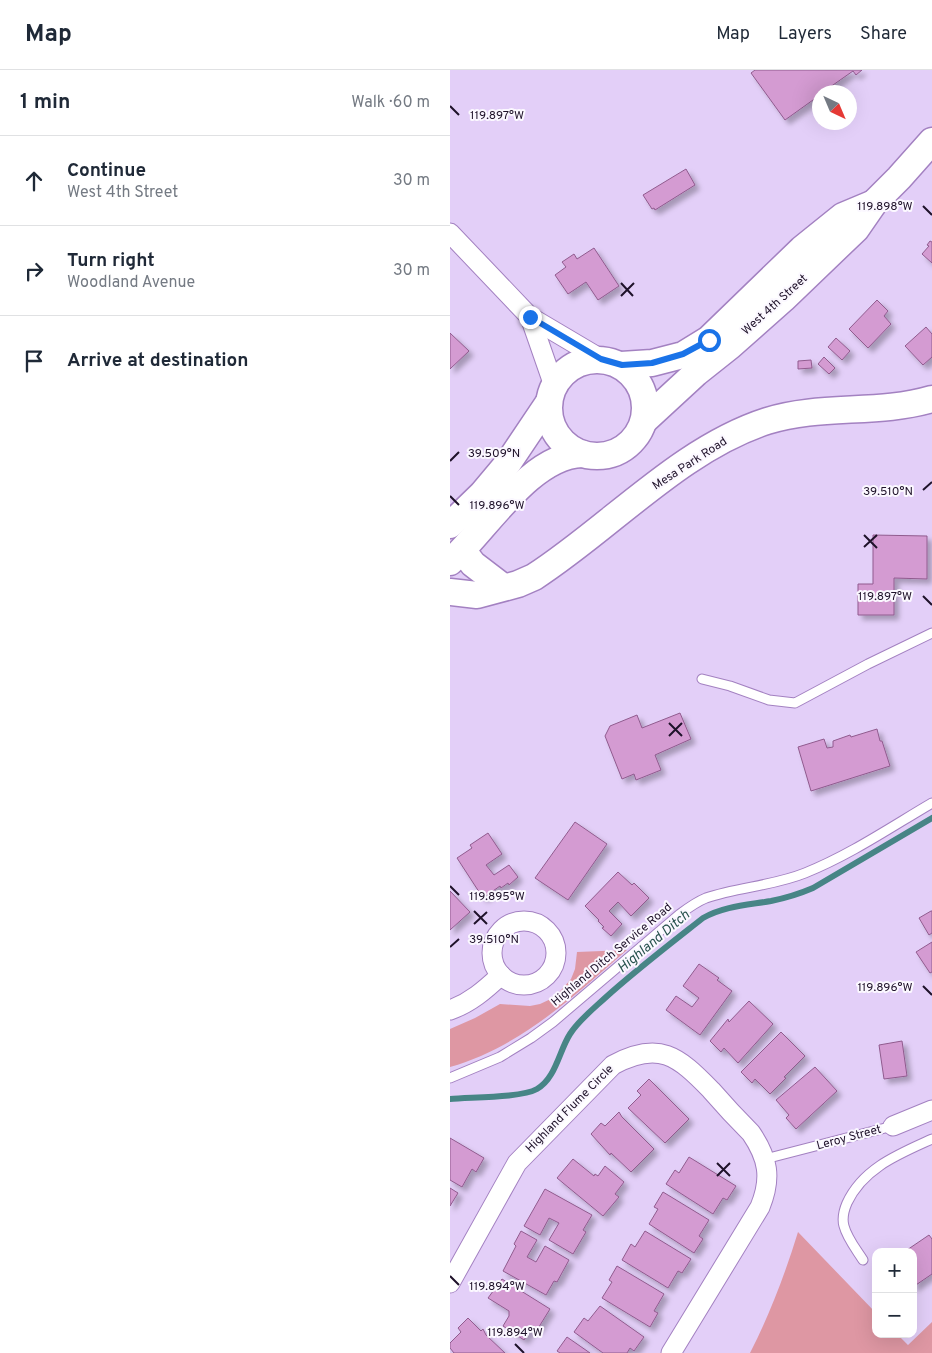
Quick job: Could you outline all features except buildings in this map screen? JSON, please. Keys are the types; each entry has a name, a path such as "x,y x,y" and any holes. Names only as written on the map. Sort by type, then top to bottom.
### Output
{"main road":[{"name":"West 4th Street","path":"645,420 783,299 856,229 874,203 932,141"},
{"name":"West 4th Street","path":"611,362 652,363 683,354 709,340 802,249 843,216 874,203"},
{"path":"450,525 482,494 508,463 562,375 573,366 586,360 611,362 634,375 642,388 646,404 645,420 638,435 628,446 613,454 598,457 582,454 568,455 538,472 516,490 456,556 473,564 503,587"},
{"path":"551,394 550,419 556,434 567,446 582,454"},
{"name":"Mesa Park Road","path":"450,592 477,595 518,584 548,568 684,465 748,429 766,422 805,413 914,404 932,399"}],"street":[{"path":"450,233 530,317 611,362"},
{"path":"530,317 551,394"},
{"path":"450,1010 478,995 501,975"},
{"name":"Highland Flume Circle","path":"450,1283 517,1163 613,1065 628,1057 643,1053 661,1054 677,1059 690,1068 751,1133 765,1159 768,1176 766,1192 760,1206 671,1353"},
{"name":"Leroy Street","path":"893,1126 932,1110"}],"lane":[{"path":"702,679 730,686 769,700 795,703 868,664 932,633"},
{"name":"Highland Ditch Service Road","path":"450,1078 500,1057 531,1038 553,1022 694,904 706,898 780,882 806,873 851,850 932,803"},
{"name":"Leroy Street","path":"765,1159 893,1126"},
{"path":"863,1260 843,1225 844,1210 851,1194 877,1167 932,1139"}],"shaded area":[{"path":"627,950 545,1019 523,1034 500,1047 450,1067 450,1029 500,1004 530,1006 540,1004 555,997 571,979 575,969 577,952"},
{"path":"798,1232 872,1309 872,1338 901,1338 908,1345 932,1322 932,1353 750,1353 777,1294"}],"waterway":[{"name":"Highland Ditch","path":"450,1099 508,1096 537,1089 549,1078 566,1041 582,1019 629,977 703,918 728,908 782,899 813,888 932,818"}],"route":[{"path":"530,317 601,359 622,365 652,363 683,354 709,340"}]}
